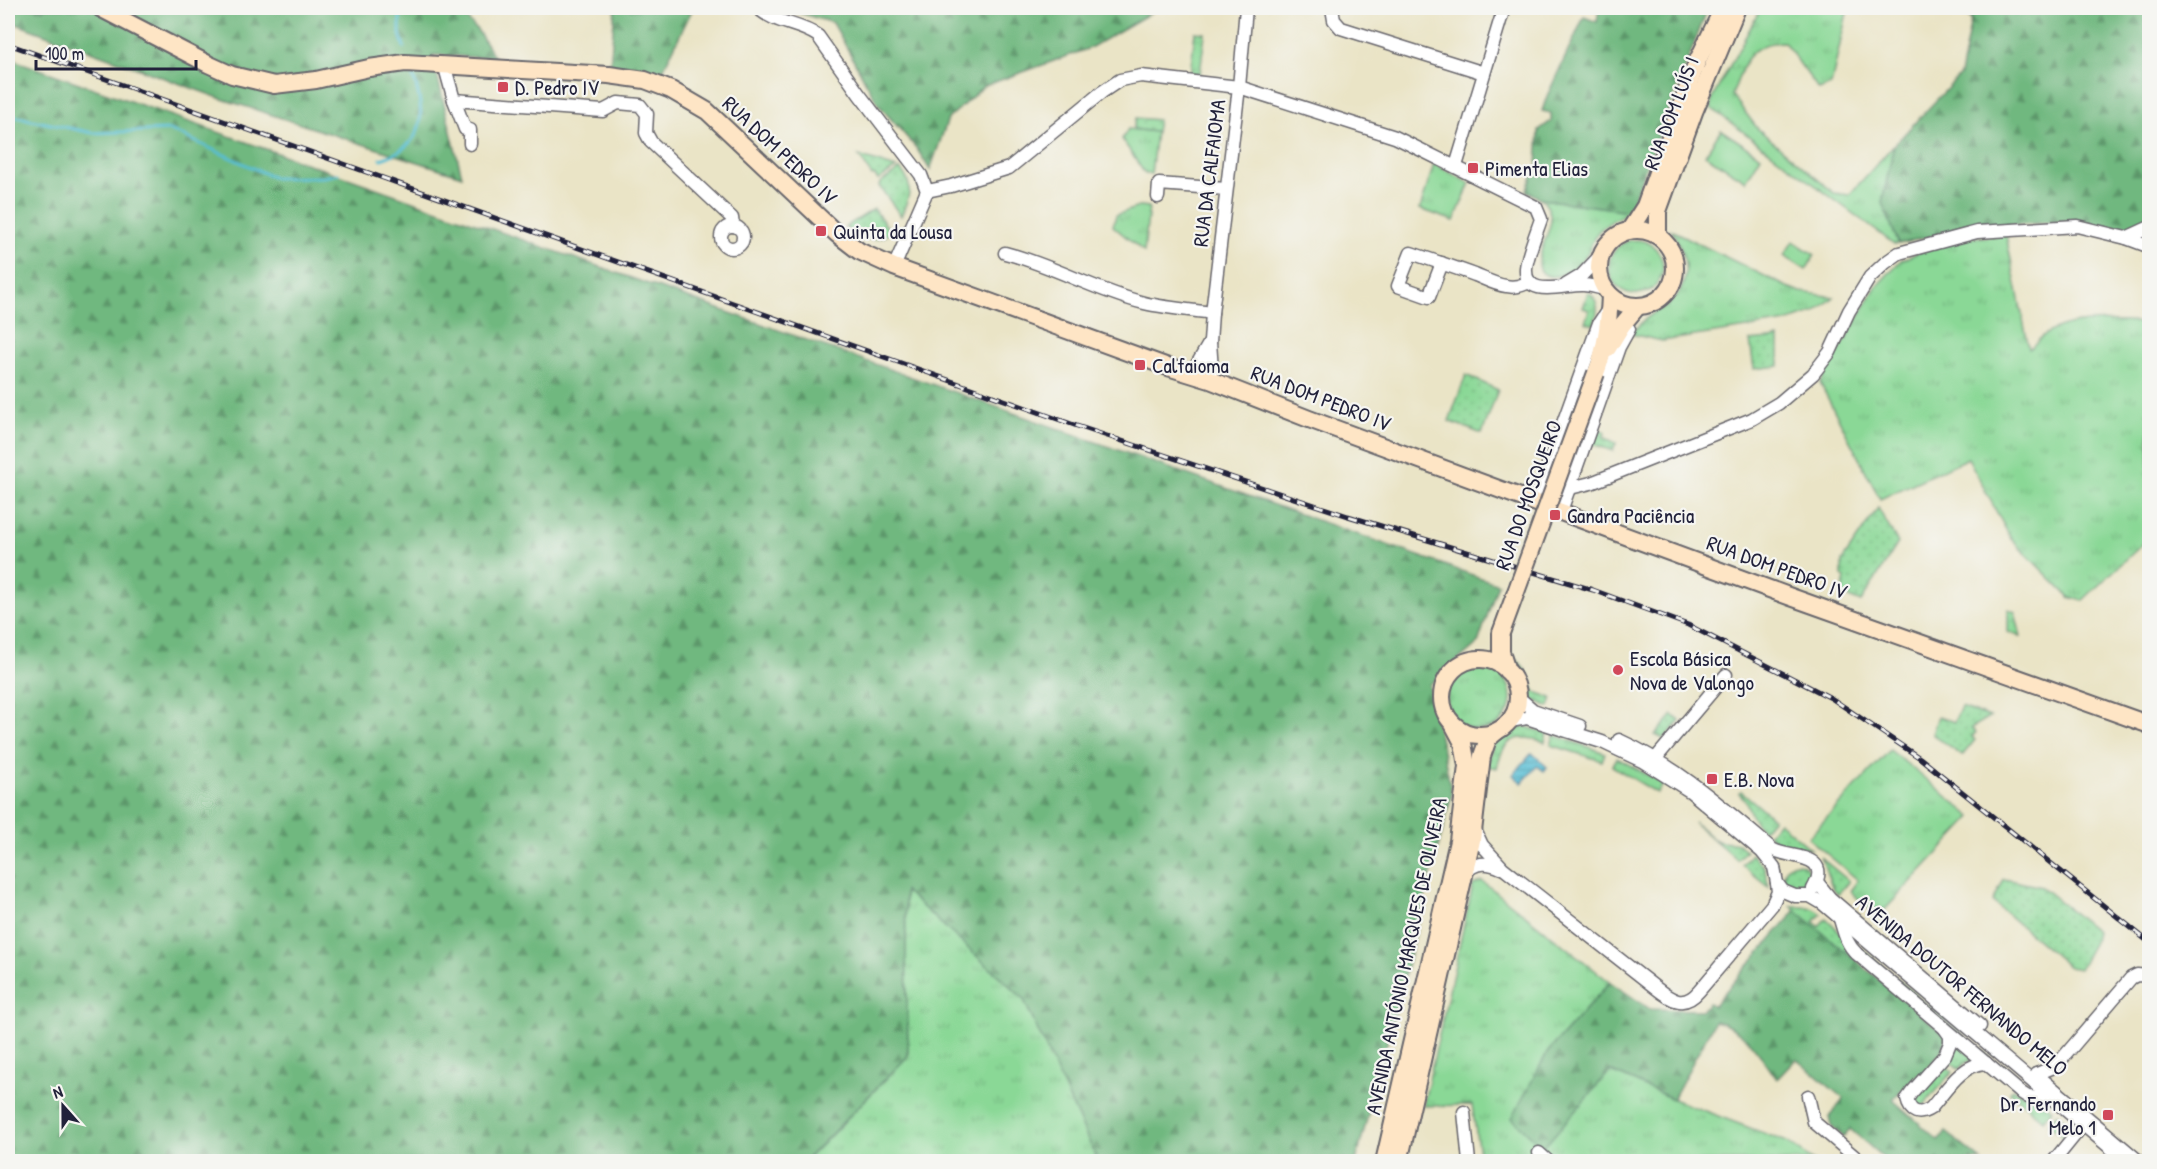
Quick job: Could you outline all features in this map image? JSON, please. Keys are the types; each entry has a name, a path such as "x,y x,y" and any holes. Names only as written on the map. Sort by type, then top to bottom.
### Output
{"main road":[{"name":"RUA DOM PEDRO IV","path":"100,8 208,64 232,75 255,81 286,84 405,63 609,75 645,80 671,90 706,111 837,234 859,251 894,267 1168,367 1202,377 1791,597 2150,725"},
{"name":"RUA DOM LUÍS I","path":"1602,254 1616,237 1629,231 1645,206 1697,62 1723,8"},
{"name":"RUA DOM LUÍS I","path":"1658,237 1658,211 1694,112 1737,8"},
{"path":"1599,366 1622,325 1641,305 1664,295 1674,275 1672,253 1658,237 1644,231 1629,231"},
{"path":"1599,366 1609,297 1600,276 1602,254"},
{"path":"1609,297 1623,303 1641,305"},
{"name":"RUA DO MOSQUEIRO","path":"1475,660 1491,646 1501,633 1599,366"},
{"name":"RUA DO MOSQUEIRO","path":"1501,633 1501,652 1507,671"},
{"path":"1465,862 1474,826 1482,756 1488,738 1496,732 1510,721 1516,710 1518,697 1516,686 1507,671 1490,661 1466,662 1447,678 1442,690 1442,703 1446,715 1454,726 1464,732 1477,736 1496,732"},
{"name":"AVENIDA ANTÓNIO MARQUES DE OLIVEIRA","path":"1399,1161 1465,862 1467,766 1463,743 1454,726"},
{"name":"AVENIDA ANTÓNIO MARQUES DE OLIVEIRA","path":"1384,1161 1465,862"}],"street":[{"path":"758,8 769,16 809,30 818,36 921,175 927,191 894,267"},
{"name":"RUA DA CALFAIOMA","path":"1202,377 1212,370 1210,342 1212,313 1246,8"},
{"path":"1332,8 1334,20 1341,28 1484,73"},
{"path":"1455,166 1504,8"},
{"path":"444,64 465,129 470,130 470,144"},
{"path":"927,191 1009,168 1102,92 1120,80 1141,76 1239,87 1395,137 1536,207 1541,219 1526,269 1530,282 1535,287 1548,289 1565,285 1584,285 1609,297 1534,501"},
{"path":"454,100 603,111 618,103 640,105 647,114 646,133 651,142 732,218 733,226"},
{"path":"1158,197 1159,184 1226,189"},
{"path":"1570,488 1590,483 1752,419 1779,403 1813,374 1830,352 1849,311 1870,277 1899,253 1977,232 2077,226 2126,238 2150,247"},
{"path":"2126,238 2150,227"},
{"path":"1005,253 1143,303 1212,313"},
{"path":"1565,285 1581,276 1602,254"},
{"path":"1442,263 1506,286 1518,287 1530,282"},
{"path":"1562,511 1624,334 1641,305"},
{"path":"1656,758 1726,675"},
{"name":"AVENIDA DOUTOR FERNANDO MELO","path":"1518,697 1533,710 1612,737 1656,758 1690,780 1772,849 1784,855 1807,858 1816,868 1816,882 1830,898 2140,1161"},
{"name":"AVENIDA DOUTOR FERNANDO MELO","path":"1510,721 1527,718 1602,742 1672,778 1762,852 1774,867 1783,891 1816,899 2127,1161"},
{"path":"1474,826 1482,845 1503,868 1670,999 1683,1001 1690,999 1701,989 1772,905 1778,892 1777,878 1782,861 1794,855"},
{"path":"1465,862 1503,868"},
{"path":"1772,905 1798,896 1813,888 1816,882"},
{"name":"AVENIDA DOUTOR FERNANDO MELO","path":"1840,918 1850,947 1944,1028 2028,1097 2052,1098"},
{"path":"2037,1074 2056,1066 2131,978 2137,975 2150,976"},
{"path":"1944,1028 1950,1036 1948,1048 1911,1092 1907,1099 1912,1110 1924,1113 1931,1108 1964,1069 1977,1063 1986,1063"},
{"path":"1808,1096 1814,1122 1861,1161"},
{"path":"1464,1112 1469,1161"},
{"path":"2053,1161 2083,1125"},
{"path":"1539,1153 1549,1161"}],"green space":[{"path":"8,8 457,8 478,31 495,58 432,55 462,176 219,98 8,21"},
{"path":"615,8 693,8 661,74 610,66"},
{"path":"782,8 1159,8 1090,48 984,86 948,119 930,170 917,149 878,104 833,23"},
{"path":"1599,8 1708,8 1629,211 1542,199 1526,191 1537,166 1539,130 1551,121 1551,113 1542,111 1547,96 1584,17 1597,22"},
{"path":"1761,8 1848,8 1831,85 1819,90 1784,42 1772,43 1762,46 1749,57 1732,95 1757,128 1834,193 1849,195 1894,145 1882,203 1899,244 1894,244 1711,108 1712,99"},
{"path":"1960,8 2142,8 2149,13 2149,219 2123,231 2077,221 1970,227 1899,244 1882,203 1894,145 1960,75 1971,20"},
{"path":"1195,32 1205,33 1200,74 1190,73"},
{"path":"8,58 1498,584 1478,643 1429,685 1452,794 1356,1161 1098,1161 1023,998 905,891 908,1056 805,1161 8,1161"},
{"path":"1136,118 1158,120 1156,132 1133,129"},
{"path":"1128,129 1156,132 1151,174 1145,174 1122,139"},
{"path":"1721,130 1761,156 1746,181 1705,155"},
{"path":"859,156 896,168 878,180 874,175 872,176"},
{"path":"1434,164 1470,183 1454,221 1420,209"},
{"path":"900,169 909,186 908,197 901,216 879,186"},
{"path":"1542,199 1629,211 1598,232 1587,254 1578,265 1562,275 1551,276 1541,271 1539,265 1541,250 1551,220"},
{"path":"1141,206 1149,207 1144,252 1113,226 1116,215"},
{"path":"874,209 891,232 885,236 867,239 845,227"},
{"path":"1671,230 1787,287 1801,292 1834,297 1815,312 1787,322 1662,341 1631,334 1645,319 1671,302 1683,285 1684,257"},
{"path":"2006,235 2029,349 2043,336 2066,325 2109,321 2149,323 2149,538 2082,601 2069,597 2011,539 1968,458 1880,499 1820,383 1876,287 1901,260 1932,247 1969,238"},
{"path":"1631,240 1641,240 1651,244 1659,252 1663,267 1659,282 1651,290 1641,294 1631,294 1621,290 1613,282 1609,272 1609,262 1613,252 1621,244"},
{"path":"1793,241 1815,255 1806,270 1784,256"},
{"path":"1588,292 1595,299 1597,307 1594,325 1585,322 1589,310 1583,308"},
{"path":"1779,338 1779,366 1754,369 1750,341"},
{"path":"1466,375 1498,390 1482,434 1449,421"},
{"path":"1596,427 1605,432 1604,437 1616,443 1613,451 1590,443"},
{"path":"1878,508 1898,543 1861,602 1842,594 1845,578 1842,576 1842,561"},
{"path":"2008,609 2015,612 2021,637 2008,632"},
{"path":"1509,655 1522,666 1535,692 1552,698 1549,707 1527,697 1520,678 1510,662"},
{"path":"1479,666 1497,671 1502,675 1506,680 1511,698 1506,716 1502,721 1497,725 1479,730 1461,725 1456,721 1452,716 1447,698 1452,680 1456,675 1461,671"},
{"path":"1961,707 1990,717 1971,728 1976,732 1972,737 1975,740 1962,756 1932,734 1938,716 1954,722"},
{"path":"1673,715 1680,721 1664,739 1655,735"},
{"path":"1523,726 1547,733 1545,742 1527,738 1513,740 1503,750 1497,768 1486,766 1494,744 1515,728"},
{"path":"1554,735 1605,753 1602,761 1551,745"},
{"path":"1890,750 1972,817 1878,917 1850,891 1858,880 1808,838"},
{"path":"1617,758 1664,784 1657,793 1612,766"},
{"path":"1741,791 1773,818 1763,830 1754,820 1747,803 1739,793"},
{"path":"1779,822 1811,849 1780,844 1768,835"},
{"path":"1713,838 1722,842 1735,843 1746,850 1737,860"},
{"path":"1751,854 1764,867 1769,887 1742,865"},
{"path":"1820,857 1849,881 1838,894 1832,885"},
{"path":"1797,863 1806,867 1810,876 1806,885 1797,889 1788,885 1784,876 1788,867"},
{"path":"2004,879 2042,887 2096,931 2094,942 2079,969 2069,967 1993,902"},
{"path":"1482,881 1610,982 1547,1053 1542,1147 1610,1071 1673,1099 1787,1142 1813,1161 1559,1162 1543,1148 1526,1161 1480,1161 1472,1105 1423,1106 1473,885"},
{"path":"905,891 1023,998 1098,1161 805,1162 908,1056"},
{"path":"1791,906 1807,907 1821,914 1814,922 1819,926 1826,918 1839,931 1855,956 1853,958"},
{"path":"1796,910 1946,1036 1942,1051 1922,1075 1916,1076 1893,1100 1938,1140 1946,1132 1982,1161 1887,1161 1850,1129 1843,1137 1831,1126 1829,1117 1844,1099 1796,1059 1777,1079 1758,1052 1743,1036 1715,1021 1673,1099 1610,1071 1543,1148 1512,1118 1547,1053 1610,982 1650,1009 1702,1010 1709,1003 1713,1006"},
{"path":"1849,938 2033,1094 1853,946"},
{"path":"1955,1041 1975,1059 1965,1063 1959,1069 1947,1058"},
{"path":"1945,1065 1953,1072 1923,1106 1917,1106 1916,1099"},
{"path":"2012,1089 2052,1109 2043,1120 2010,1092"},
{"path":"2057,1113 2066,1124 2063,1137 2048,1124"}],"water":[{"path":"1532,753 1547,767 1544,771 1537,766 1522,783 1513,775"}],"waterway":[{"path":"400,8 400,34 404,47"},
{"path":"381,159 407,146 419,127 420,104 413,76"},
{"path":"8,115 93,133 170,130 275,178 324,177 338,174"}],"railway":[{"path":"8,44 1077,426 1348,516 1593,590 1688,625 1831,698 1920,758 2150,943"}],"place":[{"name":"D. Pedro IV","path":"503,87"},
{"name":"Pimenta Elias","path":"1473,168"},
{"name":"Quinta da Lousa","path":"821,231"},
{"name":"Calfaioma","path":"1140,365"},
{"name":"Gandra Paciência","path":"1555,515"},
{"name":"Escola Básica Nova de Valongo","path":"1618,670"},
{"name":"E.B. Nova","path":"1712,779"},
{"name":"Dr. Fernando Melo 1","path":"2108,1115"}]}
